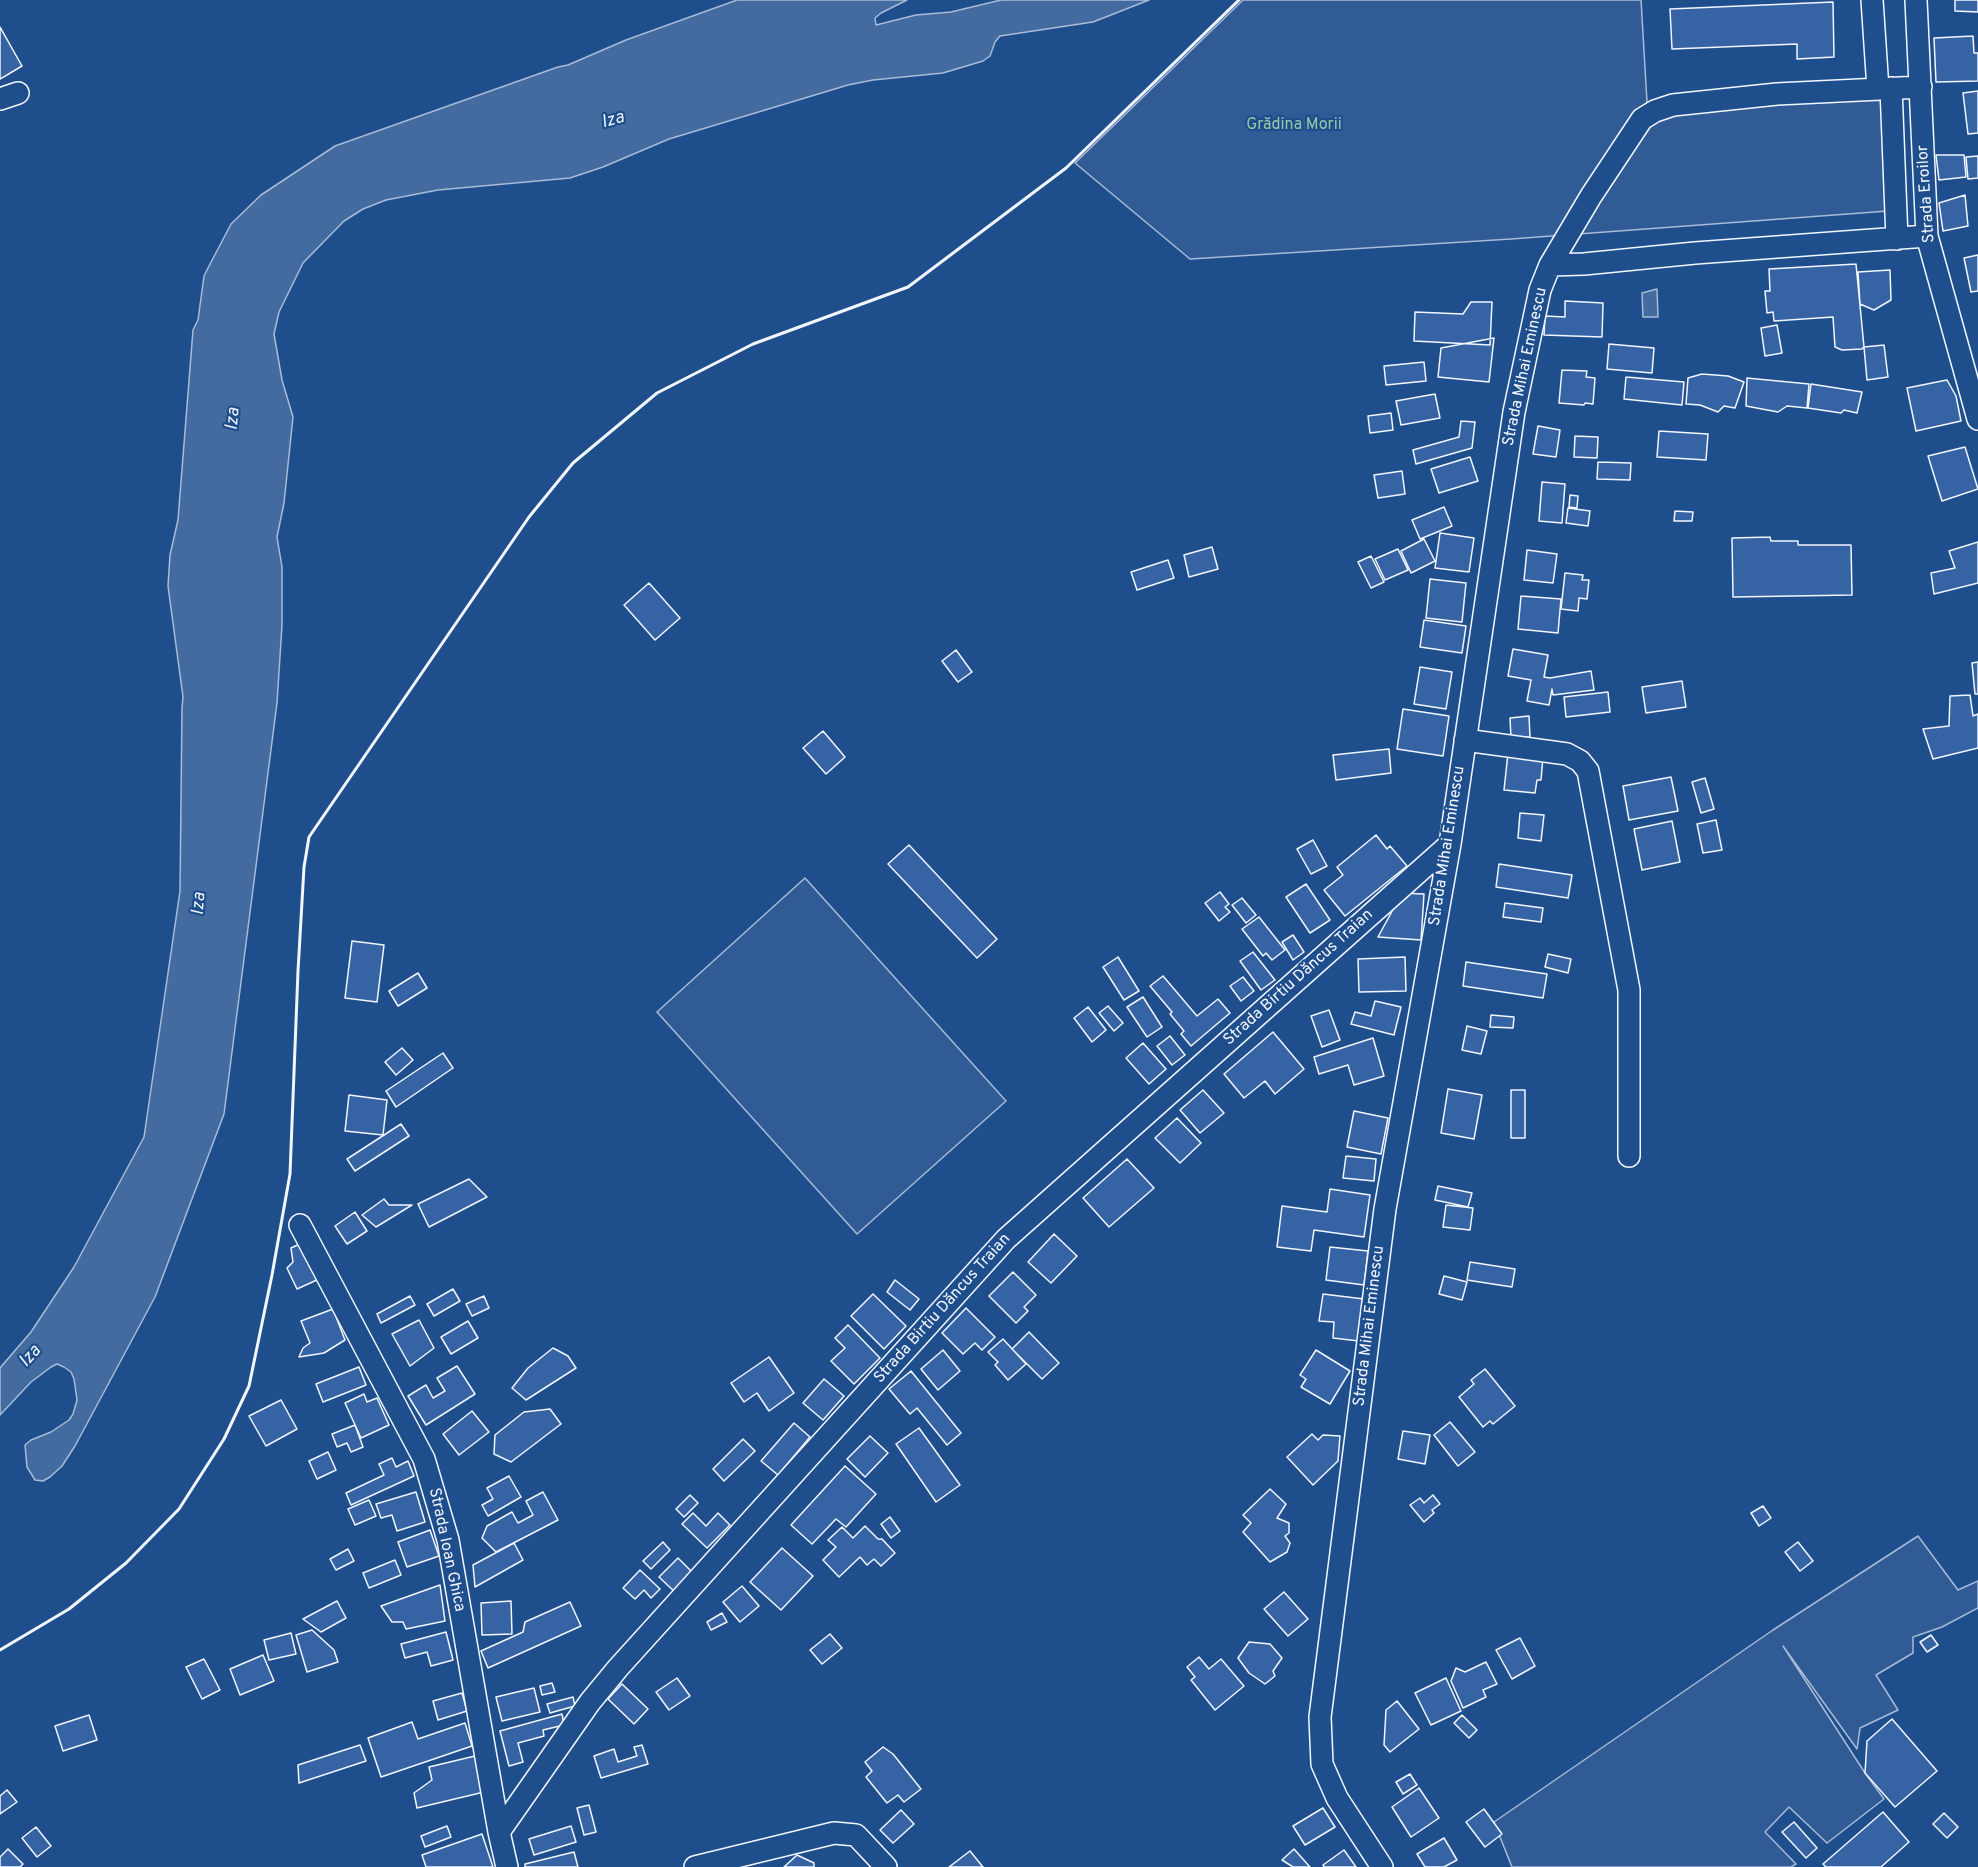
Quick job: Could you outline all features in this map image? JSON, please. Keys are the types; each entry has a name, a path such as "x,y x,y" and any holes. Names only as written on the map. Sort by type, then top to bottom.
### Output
{"street":[{"path":"1872,0 1884,89 1897,238"},
{"name":"Strada Eroilor","path":"1916,0 1927,236 1978,419"},
{"name":"Strada Mihai Eminescu","path":"1382,1867 1337,1798 1322,1764 1320,1717 1385,1209 1450,844 1514,412 1540,290 1550,265 1591,196 1642,119 1655,111 1673,105 1777,94 1921,87"},
{"path":"1550,265 1927,236"},
{"path":"1465,740 1567,754 1580,761 1588,771 1629,990 1629,1156"},
{"name":"Strada Birtiu Dăncus Traian","path":"498,1832 590,1702 618,1668 1006,1239 1450,844"},
{"name":"Strada Ioan Ghica","path":"300,1225 424,1459 448,1540 498,1832 507,1867"},
{"path":"695,1867 834,1833 856,1835 886,1867"}],"shaded area":[{"name":"Grădina Morii","path":"1243,0 1641,0 1647,102 1884,81 1888,211 1511,239 1190,259 1075,163"},
{"path":"805,878 1006,1101 857,1234 657,1012"},
{"path":"1918,1536 1958,1590 1978,1581 1978,1608 1942,1627 1913,1637 1913,1653 1876,1675 1898,1710 1860,1728 1857,1749 1783,1646 1884,1799 1827,1843 1789,1807 1765,1832 1796,1864 1791,1867 1512,1867 1494,1822 1773,1630"}],"water":[{"name":"Iza","path":"737,0 907,0 881,13 875,18 876,25 916,15 951,12 1001,0 1149,0 1093,22 1000,36 990,56 983,61 943,73 873,80 848,85 669,139 603,167 570,178 438,190 386,200 363,209 344,221 303,263 279,312 274,334 282,380 293,417 284,503 277,537 282,567 282,625 277,703 224,1114 155,1297 62,1466 43,1481 35,1480 27,1467 25,1445 69,1420 77,1400 74,1379 71,1372 57,1364 31,1382 0,1415 0,1368 31,1332 74,1267 144,1137 180,891 183,697 168,586 170,555 178,520 193,330 198,320 204,276 231,224 261,195 335,146 568,65 626,40"},
{"path":"1657,289 1658,317 1643,317 1642,293"}],"building":[{"path":"1955,0 1978,0 1978,12 1955,11"},
{"path":"1833,2 1834,57 1797,59 1797,44 1672,49 1670,9"},
{"path":"0,27 22,66 0,79"},
{"path":"1973,36 1974,53 1978,53 1978,81 1936,82 1934,38"},
{"path":"1978,91 1978,133 1968,134 1963,93"},
{"path":"1936,155 1964,155 1966,177 1939,180"},
{"path":"1978,156 1978,178 1968,179 1966,157"},
{"path":"1965,195 1968,226 1943,231 1939,203"},
{"path":"1978,255 1978,291 1971,292 1964,258"},
{"path":"1856,264 1864,347 1862,349 1842,350 1835,347 1833,317 1774,321 1773,312 1767,313 1765,291 1770,291 1769,269"},
{"path":"1890,270 1891,300 1874,310 1860,304 1858,272"},
{"path":"1565,301 1603,303 1602,337 1544,335 1545,316 1565,317"},
{"path":"1471,302 1492,302 1490,345 1414,341 1415,312 1463,314"},
{"path":"1777,325 1782,353 1765,356 1761,328"},
{"path":"1494,338 1489,382 1438,377 1441,348"},
{"path":"1609,344 1654,348 1652,373 1607,369"},
{"path":"1884,345 1888,377 1867,380 1864,347"},
{"path":"1424,362 1426,381 1386,385 1384,366"},
{"path":"1562,370 1587,371 1586,377 1595,378 1593,404 1559,403"},
{"path":"1702,374 1728,376 1744,382 1735,408 1724,406 1718,412 1700,405 1686,404 1688,378"},
{"path":"1626,377 1684,382 1682,405 1624,399"},
{"path":"1747,378 1809,384 1807,408 1787,406 1778,412 1746,406"},
{"path":"1947,380 1956,396 1961,421 1916,431 1907,388"},
{"path":"1811,384 1862,392 1857,413 1808,408"},
{"path":"1435,394 1440,418 1401,425 1396,401"},
{"path":"1391,413 1393,430 1370,433 1368,416"},
{"path":"1461,421 1475,422 1472,448 1416,464 1413,450 1459,437"},
{"path":"1538,426 1560,430 1556,457 1533,454"},
{"path":"1659,431 1708,434 1706,460 1657,457"},
{"path":"1575,436 1598,437 1597,458 1574,457"},
{"path":"1965,447 1978,489 1942,501 1928,456"},
{"path":"1470,457 1478,481 1439,493 1431,469"},
{"path":"1598,462 1631,463 1630,480 1597,479"},
{"path":"1402,471 1405,494 1378,498 1374,475"},
{"path":"1542,482 1565,484 1562,523 1539,521"},
{"path":"1570,495 1578,496 1577,508 1569,507"},
{"path":"1444,507 1452,526 1420,539 1412,520"},
{"path":"1568,508 1590,511 1588,526 1566,523"},
{"path":"1675,511 1693,512 1692,521 1674,521"},
{"path":"1440,533 1474,538 1469,572 1435,568"},
{"path":"1770,537 1771,541 1798,541 1798,545 1851,545 1852,595 1733,597 1732,538"},
{"path":"1424,539 1435,561 1411,573 1401,551"},
{"path":"1978,542 1978,583 1934,594 1931,573 1955,568 1949,551"},
{"path":"1212,547 1218,569 1189,577 1184,555"},
{"path":"1398,549 1408,570 1385,580 1375,559"},
{"path":"1527,550 1557,554 1553,583 1524,580"},
{"path":"1371,556 1384,582 1371,588 1358,562"},
{"path":"1168,560 1174,578 1137,590 1131,572"},
{"path":"1565,573 1583,575 1582,580 1589,580 1587,599 1579,598 1578,611 1561,609"},
{"path":"1430,579 1466,583 1462,622 1426,618"},
{"path":"649,583 680,618 655,640 624,605"},
{"path":"1521,596 1561,599 1558,633 1518,629"},
{"path":"1424,620 1466,626 1462,653 1420,647"},
{"path":"1513,649 1548,655 1544,677 1591,671 1594,690 1553,695 1552,689 1549,705 1527,701 1531,680 1508,676"},
{"path":"956,650 972,672 958,682 942,661"},
{"path":"1978,662 1978,694 1975,694 1972,663"},
{"path":"1420,667 1452,672 1446,709 1414,704"},
{"path":"1682,681 1686,707 1646,713 1642,687"},
{"path":"1608,692 1610,712 1566,717 1564,697"},
{"path":"1970,695 1973,716 1978,714 1978,748 1933,759 1923,729 1949,726 1950,696"},
{"path":"1403,709 1449,716 1443,756 1397,749"},
{"path":"1529,716 1530,737 1511,738 1510,718"},
{"path":"823,731 845,757 826,774 803,748"},
{"path":"1389,749 1391,773 1336,780 1333,755"},
{"path":"1508,753 1543,757 1541,780 1537,780 1535,793 1504,790"},
{"path":"1671,777 1678,811 1629,820 1623,786"},
{"path":"1705,778 1714,809 1701,813 1692,782"},
{"path":"1520,813 1544,815 1541,841 1518,838"},
{"path":"1716,820 1722,850 1703,853 1697,824"},
{"path":"1672,821 1680,862 1642,870 1634,829"},
{"path":"1376,835 1387,849 1390,846 1407,866 1345,916 1324,890 1343,875 1337,867"},
{"path":"1313,840 1327,866 1311,874 1297,849"},
{"path":"909,845 997,939 977,958 888,864"},
{"path":"1499,864 1572,875 1568,898 1496,887"},
{"path":"1306,884 1330,920 1310,933 1286,897"},
{"path":"1220,892 1229,904 1225,907 1230,912 1219,921 1205,903"},
{"path":"1402,893 1424,894 1421,940 1378,937"},
{"path":"1242,898 1256,915 1246,923 1232,905"},
{"path":"1505,903 1543,908 1541,922 1503,917"},
{"path":"1259,917 1285,950 1272,960 1266,953 1263,956 1242,929"},
{"path":"1293,935 1304,952 1293,960 1282,942"},
{"path":"352,941 384,945 377,1002 345,998"},
{"path":"1253,952 1275,980 1261,990 1240,961"},
{"path":"1548,954 1571,959 1568,973 1545,967"},
{"path":"1118,957 1139,991 1124,1000 1103,967"},
{"path":"1405,957 1406,991 1359,992 1358,959"},
{"path":"1466,962 1547,974 1543,998 1463,986"},
{"path":"418,973 427,988 398,1006 389,991"},
{"path":"1163,976 1197,1016 1218,999 1230,1013 1191,1046 1181,1034 1184,1031 1170,1014 1172,1012 1150,986"},
{"path":"1243,977 1254,991 1241,1001 1230,986"},
{"path":"1143,997 1162,1027 1147,1037 1127,1007"},
{"path":"1375,1001 1401,1007 1394,1035 1351,1024 1355,1012 1371,1016"},
{"path":"1108,1006 1123,1023 1114,1031 1099,1013"},
{"path":"1088,1007 1106,1030 1092,1042 1074,1018"},
{"path":"1329,1010 1340,1040 1322,1047 1311,1016"},
{"path":"1491,1015 1514,1017 1513,1028 1490,1027"},
{"path":"1467,1026 1487,1031 1481,1054 1462,1050"},
{"path":"1273,1032 1304,1069 1275,1094 1265,1081 1244,1098 1224,1074"},
{"path":"1170,1036 1185,1055 1172,1065 1157,1046"},
{"path":"1373,1038 1384,1076 1354,1085 1348,1065 1319,1074 1314,1057"},
{"path":"1143,1043 1166,1069 1149,1084 1126,1058"},
{"path":"402,1048 413,1060 396,1075 385,1062"},
{"path":"443,1053 453,1068 396,1107 386,1091"},
{"path":"1448,1089 1482,1095 1474,1139 1441,1133"},
{"path":"1203,1090 1224,1113 1200,1133 1180,1110"},
{"path":"1511,1090 1525,1090 1525,1138 1511,1138"},
{"path":"349,1095 387,1100 383,1135 345,1131"},
{"path":"1354,1111 1388,1118 1381,1154 1347,1147"},
{"path":"1177,1118 1201,1143 1180,1163 1155,1138"},
{"path":"401,1124 409,1136 355,1171 347,1159"},
{"path":"1346,1156 1376,1159 1374,1181 1343,1178"},
{"path":"1127,1159 1154,1188 1109,1227 1083,1198"},
{"path":"469,1179 487,1197 429,1227 418,1204"},
{"path":"1438,1186 1472,1193 1468,1207 1435,1200"},
{"path":"1330,1189 1370,1195 1364,1237 1314,1230 1311,1251 1277,1247 1282,1206 1327,1212"},
{"path":"384,1199 389,1205 412,1205 376,1227 362,1215"},
{"path":"1446,1205 1473,1208 1470,1230 1443,1227"},
{"path":"355,1212 367,1231 347,1244 335,1226"},
{"path":"1054,1234 1077,1256 1051,1283 1028,1262"},
{"path":"302,1243 319,1279 297,1289 287,1268 293,1262 291,1248"},
{"path":"1330,1247 1368,1251 1364,1285 1326,1280"},
{"path":"1470,1262 1515,1269 1512,1287 1467,1280"},
{"path":"1013,1272 1036,1295 1024,1307 1028,1311 1016,1323 989,1296"},
{"path":"1444,1276 1467,1282 1462,1300 1439,1294"},
{"path":"895,1280 919,1299 910,1310 887,1292"},
{"path":"453,1289 460,1301 434,1316 427,1304"},
{"path":"873,1294 906,1326 884,1349 851,1316"},
{"path":"1323,1294 1364,1299 1359,1341 1333,1338 1334,1322 1319,1321"},
{"path":"410,1296 415,1305 381,1323 377,1314"},
{"path":"484,1296 489,1308 472,1316 466,1304"},
{"path":"966,1308 995,1337 982,1350 975,1343 963,1354 942,1333"},
{"path":"333,1309 345,1340 324,1353 299,1357 303,1348 310,1343 301,1321"},
{"path":"419,1320 434,1348 410,1366 392,1334"},
{"path":"468,1321 478,1338 451,1354 441,1337"},
{"path":"848,1325 880,1358 854,1384 831,1361 845,1348 835,1338"},
{"path":"1029,1332 1059,1363 1042,1379 1012,1349"},
{"path":"1003,1339 1026,1364 1008,1380 995,1365 998,1362 988,1352"},
{"path":"553,1348 568,1356 576,1368 526,1400 512,1388 528,1368"},
{"path":"943,1350 960,1371 938,1390 921,1369"},
{"path":"1316,1350 1350,1371 1330,1404 1301,1387 1306,1379 1300,1375"},
{"path":"769,1357 794,1393 769,1411 757,1393 744,1402 731,1383"},
{"path":"457,1366 475,1394 426,1425 408,1396 426,1385 433,1398 445,1391 437,1378"},
{"path":"359,1367 366,1385 323,1402 316,1384"},
{"path":"1485,1369 1515,1406 1493,1424 1490,1421 1483,1427 1459,1397 1474,1384 1471,1380"},
{"path":"911,1371 961,1433 947,1445 917,1408 910,1414 889,1389"},
{"path":"824,1379 844,1396 823,1420 803,1403"},
{"path":"364,1394 367,1402 377,1398 389,1425 361,1438 345,1403"},
{"path":"281,1400 297,1429 266,1446 249,1416"},
{"path":"550,1409 561,1424 511,1462 494,1454 495,1435 524,1412"},
{"path":"472,1411 489,1432 459,1455 443,1434"},
{"path":"1450,1422 1475,1452 1458,1466 1434,1435"},
{"path":"794,1423 810,1437 778,1475 761,1461"},
{"path":"355,1425 363,1447 351,1452 347,1443 337,1447 332,1434"},
{"path":"919,1428 960,1485 936,1502 896,1444"},
{"path":"1403,1431 1430,1435 1425,1464 1398,1459"},
{"path":"1312,1434 1318,1440 1323,1435 1340,1436 1338,1461 1313,1485 1287,1457"},
{"path":"870,1436 888,1453 865,1477 847,1459"},
{"path":"743,1439 755,1451 724,1481 713,1469"},
{"path":"328,1452 336,1470 317,1479 309,1461"},
{"path":"392,1458 396,1467 408,1461 414,1476 351,1505 346,1493 384,1475 379,1464"},
{"path":"845,1466 876,1494 846,1527 836,1519 812,1544 791,1525"},
{"path":"509,1476 521,1497 488,1516 482,1505 493,1499 487,1488"},
{"path":"1270,1489 1286,1504 1277,1518 1289,1523 1289,1533 1285,1536 1290,1543 1287,1552 1270,1562 1243,1532 1251,1523 1243,1515"},
{"path":"416,1492 425,1522 397,1531 392,1515 381,1518 376,1504"},
{"path":"543,1492 558,1520 496,1552 482,1538 487,1526 512,1512 518,1523 533,1515 526,1501"},
{"path":"690,1495 698,1503 684,1517 676,1509"},
{"path":"1433,1495 1440,1504 1432,1510 1434,1513 1424,1522 1410,1505 1420,1498 1424,1503"},
{"path":"369,1500 376,1516 355,1525 348,1509"},
{"path":"1763,1506 1771,1518 1759,1526 1751,1513"},
{"path":"693,1513 706,1526 718,1513 730,1525 707,1548 682,1524"},
{"path":"890,1517 900,1531 891,1538 881,1524"},
{"path":"865,1526 895,1553 881,1566 874,1559 867,1565 860,1557 839,1577 823,1560 836,1547 828,1540 842,1527 853,1538"},
{"path":"430,1530 439,1556 407,1567 398,1542"},
{"path":"663,1542 670,1550 651,1569 643,1561"},
{"path":"1798,1542 1813,1561 1800,1571 1785,1552"},
{"path":"514,1543 523,1560 475,1587 473,1565"},
{"path":"782,1548 813,1576 781,1610 750,1582"},
{"path":"348,1549 354,1561 336,1570 330,1559"},
{"path":"678,1558 695,1575 677,1594 659,1577"},
{"path":"395,1560 401,1575 369,1588 363,1573"},
{"path":"640,1570 660,1589 651,1598 644,1590 635,1599 623,1588"},
{"path":"440,1585 445,1621 406,1629 403,1622 392,1622 381,1606"},
{"path":"742,1586 759,1606 740,1622 723,1602"},
{"path":"1284,1592 1308,1619 1288,1636 1264,1609"},
{"path":"337,1601 346,1618 321,1632 303,1619"},
{"path":"511,1601 512,1634 482,1635 481,1603"},
{"path":"570,1602 581,1626 488,1668 481,1651 523,1632 525,1622"},
{"path":"722,1613 727,1622 711,1630 707,1622"},
{"path":"312,1630 334,1650 338,1662 307,1672 296,1635"},
{"path":"446,1632 453,1660 431,1666 427,1652 405,1658 401,1644"},
{"path":"291,1633 296,1654 269,1660 264,1640"},
{"path":"830,1634 842,1648 822,1664 810,1650"},
{"path":"1931,1635 1938,1645 1927,1652 1920,1642"},
{"path":"1520,1638 1535,1666 1512,1679 1496,1650"},
{"path":"1249,1642 1270,1644 1282,1658 1273,1671 1275,1676 1265,1684 1249,1673 1238,1658"},
{"path":"263,1655 274,1681 240,1695 230,1669"},
{"path":"1199,1657 1209,1669 1221,1659 1244,1686 1215,1710 1191,1680 1195,1677 1187,1667"},
{"path":"204,1659 220,1690 202,1699 186,1667"},
{"path":"1486,1662 1497,1684 1483,1690 1486,1697 1463,1708 1451,1681 1456,1668 1465,1672"},
{"path":"677,1678 690,1696 669,1710 656,1692"},
{"path":"1446,1678 1461,1711 1431,1725 1415,1693"},
{"path":"552,1683 555,1692 542,1695 540,1686"},
{"path":"622,1684 648,1709 634,1724 608,1699"},
{"path":"534,1688 540,1712 502,1721 496,1697"},
{"path":"462,1693 467,1711 438,1720 433,1701"},
{"path":"573,1697 575,1706 550,1713 547,1704"},
{"path":"1397,1701 1419,1729 1390,1752 1384,1745 1386,1710"},
{"path":"562,1714 564,1725 543,1730 544,1736 518,1743 523,1762 509,1766 500,1731"},
{"path":"89,1715 97,1740 63,1751 55,1726"},
{"path":"1462,1715 1477,1730 1469,1738 1454,1723"},
{"path":"1892,1719 1937,1771 1895,1807 1865,1773 1867,1741"},
{"path":"412,1722 418,1739 465,1723 472,1746 381,1777 368,1738"},
{"path":"360,1745 366,1761 299,1783 298,1765"},
{"path":"642,1745 648,1764 601,1778 594,1756 614,1749 618,1762 637,1756 634,1747"},
{"path":"883,1747 893,1754 921,1789 904,1802 898,1795 887,1803 866,1777 872,1771 865,1762"},
{"path":"475,1756 484,1792 417,1808 414,1793 432,1780 429,1767"},
{"path":"1410,1774 1417,1785 1403,1794 1396,1782"},
{"path":"1419,1788 1439,1818 1411,1837 1392,1807"},
{"path":"7,1790 17,1802 0,1814 0,1796"},
{"path":"589,1805 596,1832 584,1835 577,1808"},
{"path":"1323,1808 1335,1827 1305,1845 1293,1826"},
{"path":"1484,1809 1502,1834 1485,1847 1466,1822"},
{"path":"901,1810 914,1824 893,1843 880,1830"},
{"path":"1883,1812 1909,1842 1881,1867 1826,1867 1823,1864"},
{"path":"1944,1813 1958,1827 1947,1838 1933,1824"},
{"path":"1794,1822 1817,1848 1806,1858 1782,1832"},
{"path":"447,1826 451,1837 425,1847 421,1836"},
{"path":"571,1826 576,1842 534,1855 529,1839"},
{"path":"36,1827 51,1846 37,1857 22,1838"},
{"path":"482,1834 493,1867 426,1867 422,1855"},
{"path":"1444,1838 1457,1860 1444,1867 1425,1867 1417,1854"},
{"path":"8,1849 23,1864 20,1867 0,1867 0,1857"},
{"path":"1294,1849 1310,1867 1293,1867 1282,1860"},
{"path":"1344,1850 1356,1867 1324,1867 1323,1865"},
{"path":"970,1851 983,1867 949,1867"},
{"path":"574,1852 578,1867 525,1867 525,1864"},
{"path":"797,1855 814,1863 814,1867 784,1867"}],"wall":[{"path":"0,1650 69,1609 126,1563 179,1509 224,1439 249,1386 290,1174 298,971 304,867 309,837 529,517 573,463 657,393 753,344 908,287 1066,168 1239,0"}]}
